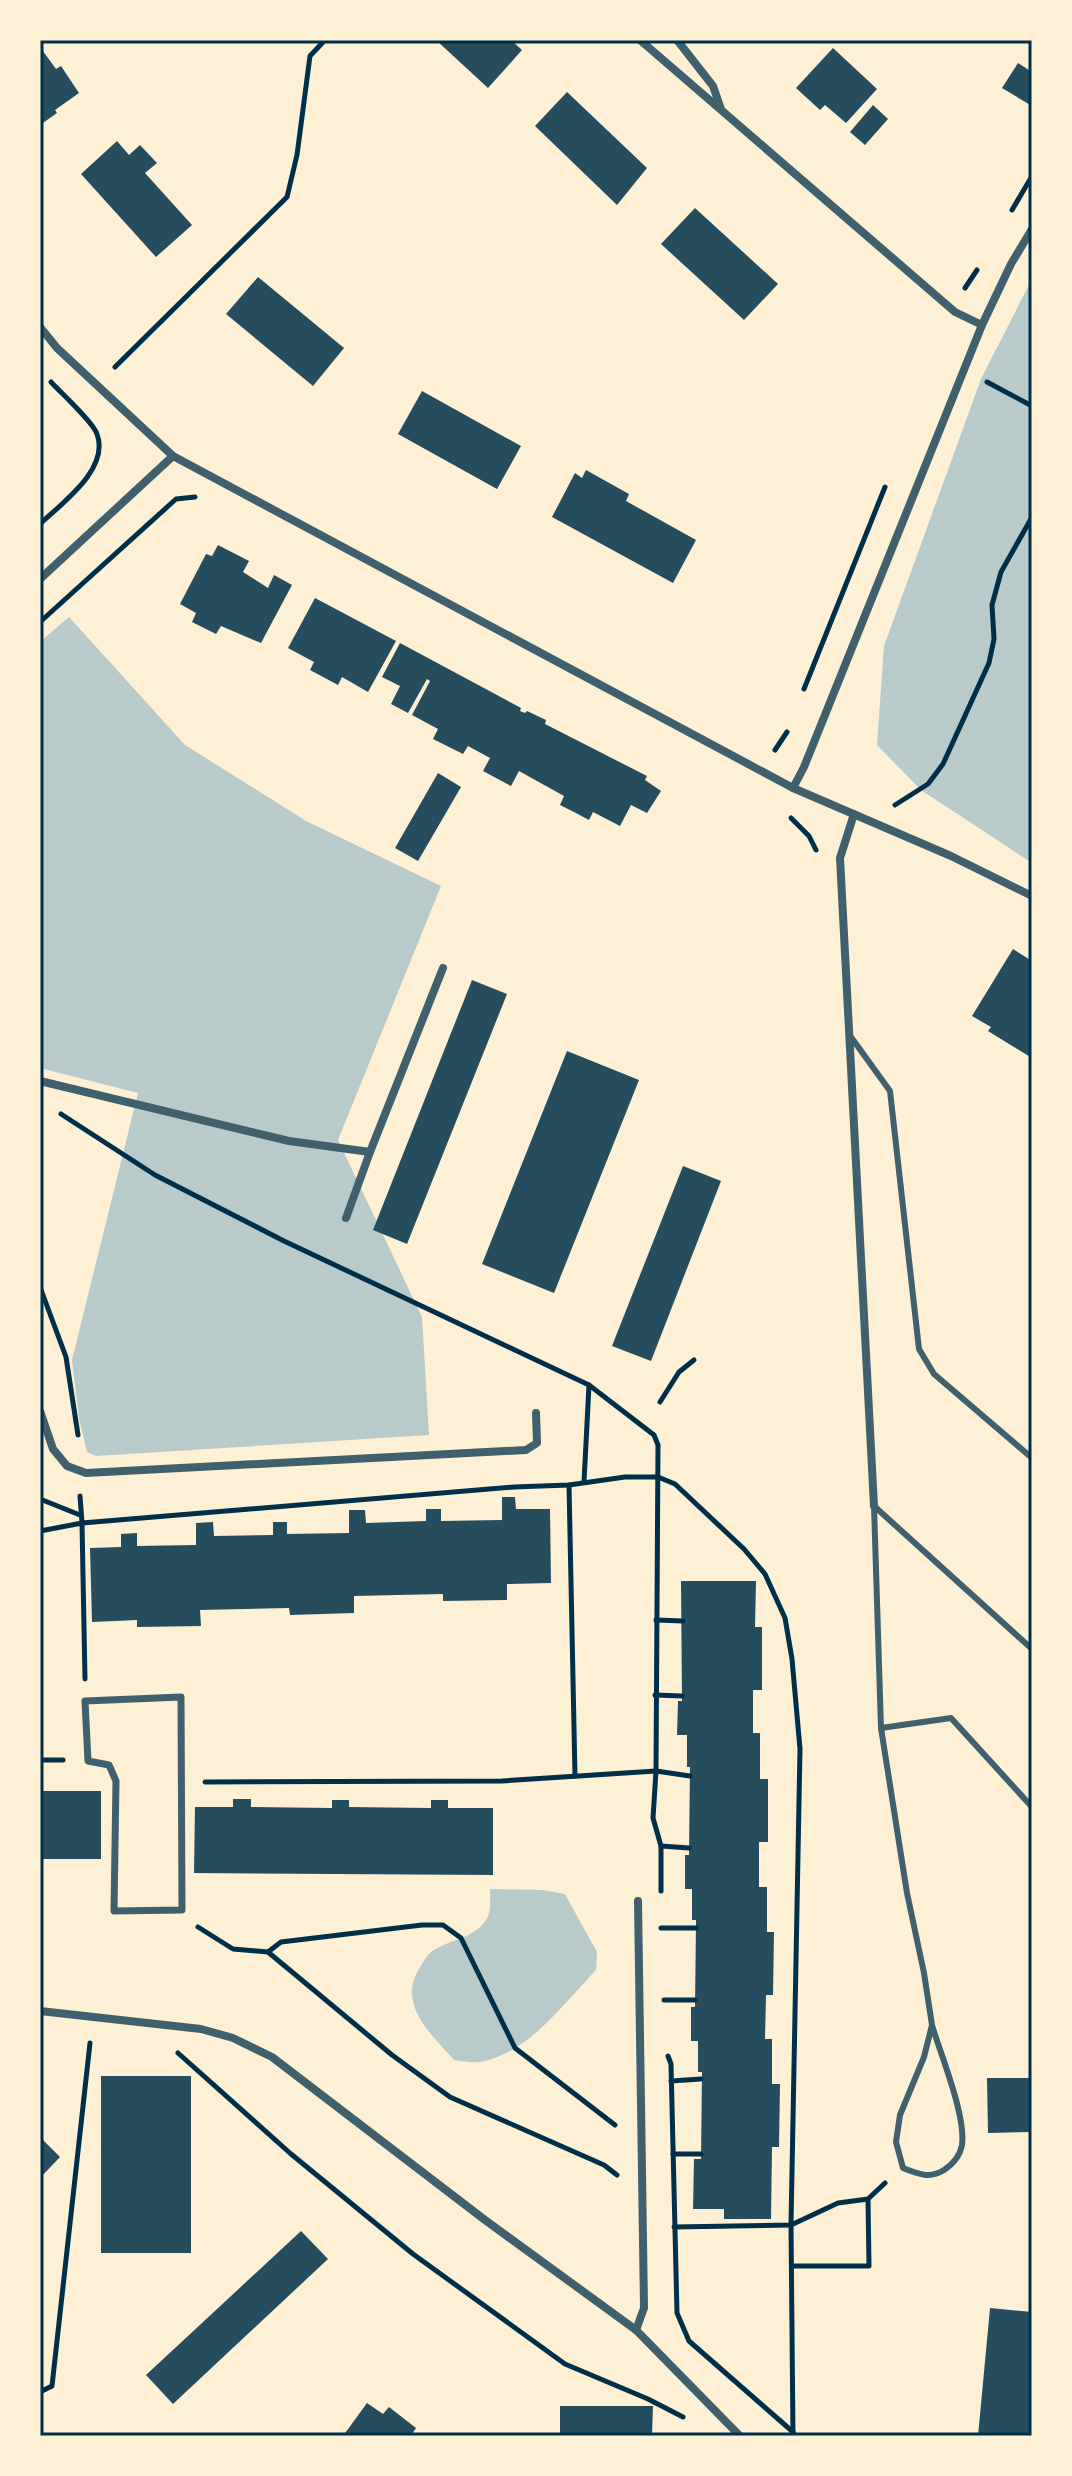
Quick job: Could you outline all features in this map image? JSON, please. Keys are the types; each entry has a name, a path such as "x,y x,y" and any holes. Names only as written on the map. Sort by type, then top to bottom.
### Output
{"street":[{"path":"640,40 955,312 982,325"},
{"path":"677,40 713,86 721,110"},
{"path":"793,788 982,325 1011,264 1032,229"},
{"path":"40,327 57,348 173,456 793,788 1032,896"},
{"path":"40,579 173,456"},
{"path":"854,814 840,858 874,1506"},
{"path":"346,1218 443,968"},
{"path":"40,1081 289,1141 370,1152"},
{"path":"40,1411 53,1449 67,1466 86,1473 526,1450 537,1443 536,1413"},
{"path":"181,1697 182,1910 114,1911 116,1781 109,1765 88,1761 85,1701 181,1697"},
{"path":"636,2330 644,2308 638,1901"},
{"path":"40,2011 201,2029 233,2038 272,2057 485,2220 636,2330 740,2436"}],"lane":[{"path":"848,1034 890,1091 919,1349 934,1374 1032,1458"},
{"path":"874,1506 1032,1649"},
{"path":"874,1506 881,1728 932,2025 962,2122 962,2147 953,2164 938,2173 921,2175 903,2168 896,2142 900,2115 924,2057 932,2025"},
{"path":"881,1728 951,1718 1032,1807"}],"path":[{"path":"115,367 287,197 297,155 310,56 325,40"},
{"path":"40,524 91,472 101,455 97,432 48,379"},
{"path":"40,622 176,499 199,496"},
{"path":"885,827 893,806 928,784 943,764 989,663 994,639 992,605 1001,572 1032,517"},
{"path":"783,814 795,820 818,853 840,858"},
{"path":"50,1107 155,1175 433,1314 589,1385 654,1435 658,1445 658,1477 653,1818 661,1846 661,1898"},
{"path":"660,1402 679,1372 694,1360"},
{"path":"584,1482 589,1385"},
{"path":"658,1477 675,1484 744,1549 765,1574 785,1618 790,1645 800,1749 791,2225 793,2434"},
{"path":"569,1485 575,1776"},
{"path":"40,1499 80,1515"},
{"path":"40,1531 82,1523 85,1701"},
{"path":"656,1620 683,1621"},
{"path":"655,1695 682,1696"},
{"path":"181,1782 502,1781 656,1771 690,1776"},
{"path":"661,1846 689,1848"},
{"path":"182,1910 186,1920 233,1949 268,1952 392,2055 450,2097 604,2165 643,2197"},
{"path":"661,1913 662,1943"},
{"path":"268,1952 281,1942 443,1925 461,1938 515,2048 643,2146 673,2154 701,2154"},
{"path":"662,1986 663,2015"},
{"path":"40,2392 52,2386 90,2043"},
{"path":"663,2045 671,2064 677,2313 689,2341 793,2434"},
{"path":"172,2048 291,2154 413,2254 565,2364 648,2399 690,2421"},
{"path":"671,2081 701,2079"},
{"path":"674,2227 791,2225 838,2203 868,2199 869,2266 792,2266"}],"shaded area":[{"path":"1032,279 1032,863 921,790 877,745 884,646 981,379"},
{"path":"69,617 185,745 306,821 441,886 338,1140 422,1317 429,1435 96,1456 87,1452 79,1418 72,1360 138,1093 40,1068 40,642"},
{"path":"490,1889 543,1890 565,1894 597,1952 596,1970 546,2023 517,2047 481,2062 454,2060 420,2019 412,1995 413,1982 427,1956 483,1924 489,1912"}],"building":[{"path":"436,40 511,40 522,50 488,88"},
{"path":"40,47 56,69 61,66 79,93 40,125"},
{"path":"833,48 877,89 846,123 825,105 820,110 796,88"},
{"path":"1018,63 1032,72 1032,106 1002,88"},
{"path":"567,92 647,168 617,205 535,126"},
{"path":"873,105 888,119 865,145 850,132"},
{"path":"117,141 129,155 140,145 157,163 145,173 192,225 156,257 81,174"},
{"path":"695,208 778,284 744,320 661,244"},
{"path":"258,277 344,348 313,386 226,314"},
{"path":"422,391 521,446 497,489 398,434"},
{"path":"586,470 629,494 626,501 696,540 673,583 552,517 575,473 582,478"},
{"path":"218,545 249,561 243,572 268,588 274,575 292,585 261,643 221,626 216,634 192,622 196,613 180,604 206,554 212,556"},
{"path":"315,598 396,641 368,692 342,677 338,685 310,670 314,662 288,648"},
{"path":"400,643 521,708 520,711 546,720 545,724 647,776 645,780 661,791 647,813 631,805 620,826 593,812 589,820 560,805 564,796 519,771 511,786 483,771 490,758 468,746 463,754 433,739 438,729 412,715 430,681 427,679 408,713 391,704 400,686 382,677"},
{"path":"438,773 461,787 418,861 395,848"},
{"path":"1013,949 1032,961 1032,1058 988,1031 991,1027 972,1016"},
{"path":"472,980 507,994 407,1244 373,1230"},
{"path":"567,1051 639,1080 554,1293 482,1264"},
{"path":"683,1166 721,1181 651,1361 612,1346"},
{"path":"502,1497 515,1497 516,1509 550,1509 551,1583 507,1584 507,1600 443,1601 443,1594 354,1596 354,1613 290,1615 289,1608 200,1610 201,1626 137,1627 137,1620 92,1622 90,1548 121,1547 121,1534 137,1533 137,1546 196,1545 196,1523 213,1522 214,1536 273,1535 273,1522 287,1522 287,1534 349,1533 349,1510 365,1510 366,1523 426,1521 426,1509 441,1509 441,1521 502,1520"},
{"path":"681,1581 756,1581 755,1627 762,1627 762,1690 753,1690 753,1733 760,1733 760,1779 768,1779 768,1842 759,1842 759,1887 767,1887 767,1932 774,1932 773,1995 766,1995 765,2039 772,2039 772,2084 780,2084 779,2147 772,2147 771,2219 724,2219 724,2209 693,2209 694,2159 701,2159 702,2072 698,2072 698,2041 691,2041 691,2007 695,2007 696,1920 692,1920 692,1889 685,1889 685,1855 689,1855 690,1767 687,1767 687,1735 677,1735 678,1701 682,1701"},
{"path":"40,1791 101,1791 101,1859 40,1859"},
{"path":"233,1799 251,1799 251,1807 332,1808 332,1800 349,1800 349,1807 431,1808 431,1800 448,1800 448,1808 493,1808 493,1875 194,1873 195,1807 233,1807"},
{"path":"101,2076 191,2076 191,2253 101,2253"},
{"path":"987,2078 1032,2078 1032,2132 988,2133"},
{"path":"40,2137 60,2157 40,2178"},
{"path":"301,2231 328,2259 173,2404 146,2375"},
{"path":"990,2308 1032,2312 1032,2436 978,2436"},
{"path":"367,2403 383,2414 389,2407 416,2428 412,2434 415,2436 343,2436"},
{"path":"560,2406 653,2406 652,2436 560,2436"}]}
